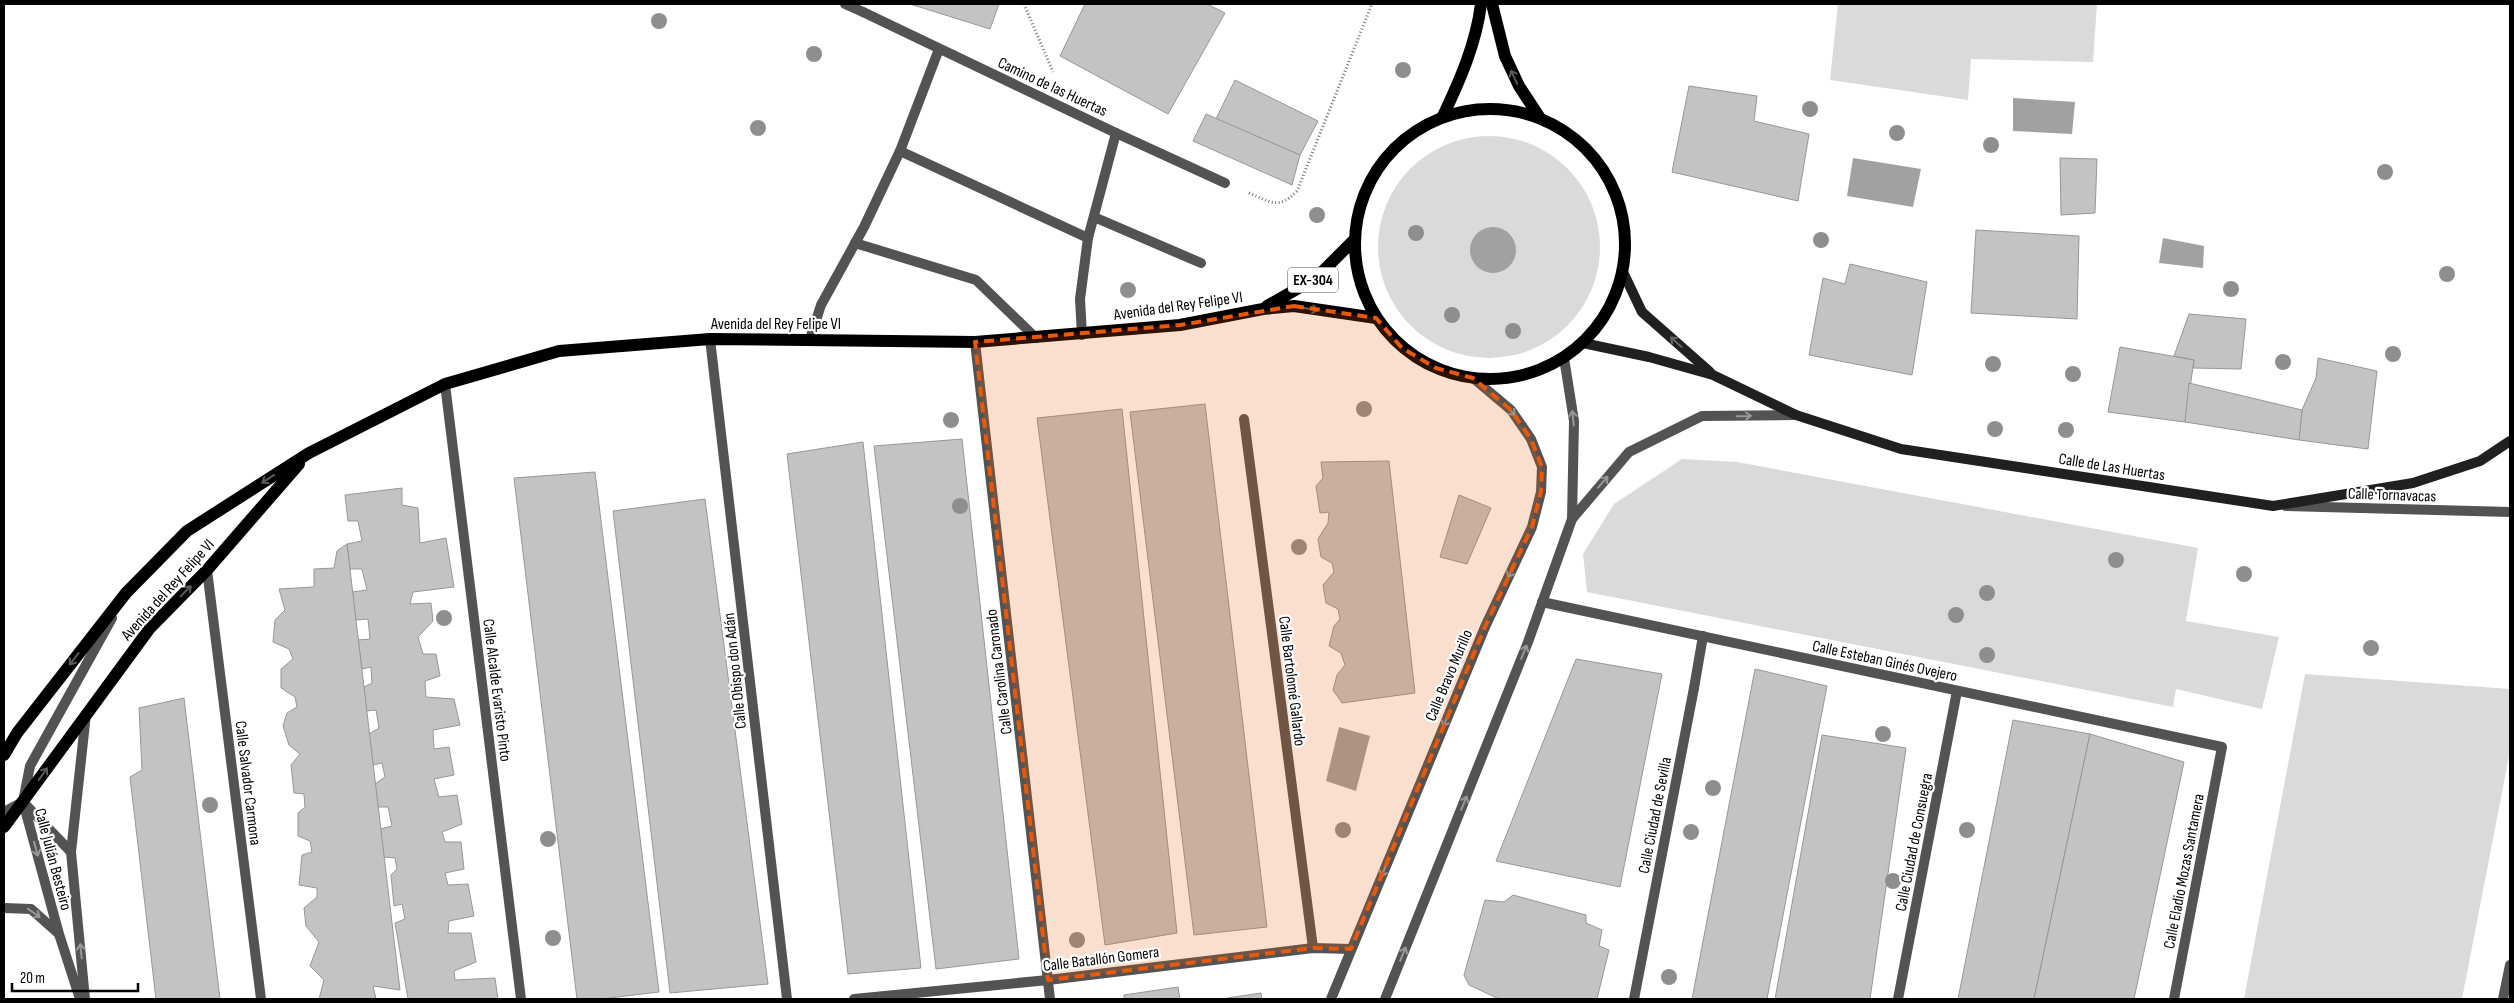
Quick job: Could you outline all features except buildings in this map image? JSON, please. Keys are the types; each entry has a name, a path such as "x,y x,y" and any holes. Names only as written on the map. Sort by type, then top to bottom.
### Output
{"main road":[{"path":"1443,116 1462,77 1481,4"},
{"path":"1492,4 1505,56 1518,86 1540,118"},
{"path":"1475,109 1508,110 1540,118 1573,137 1599,164 1617,197 1625,234 1623,272 1608,310 1583,343 1564,358 1528,374 1505,379 1473,378 1436,368 1402,348 1376,318 1359,281 1354,240 1361,200 1379,164 1407,135 1443,116 1475,109"},
{"name":"EX-304","path":"1263,309 1316,278 1354,240"},
{"path":"1623,272 1642,312 1713,375"},
{"name":"EX-304","path":"1263,309 1294,306 1376,318"},
{"name":"Avenida del Rey Felipe VI","path":"4,755 17,733 126,593 187,531 309,453 445,384 559,351 710,339 975,342 1082,335 1180,325 1263,309"},
{"path":"1583,343 1649,357 1713,375"},
{"name":"Calle de Las Huertas","path":"1713,375 1796,415 1901,449 2273,506 2413,483 2480,461 2510,441"},
{"name":"Avenida del Rey Felipe VI","path":"4,827 86,712 150,628 207,570 309,453"}],"street":[{"name":"Camino de las Huertas","path":"845,4 1116,133 1088,238 1080,299 1082,335"},
{"path":"810,340 821,305 855,243 900,151 939,49"},
{"path":"1116,133 1225,183"},
{"path":"900,151 1088,238"},
{"path":"1094,217 1201,263"},
{"path":"855,243 976,280 1036,338"},
{"name":"Calle Obispo don Adán","path":"710,339 787,999"},
{"name":"Calle Carolina Caronado","path":"975,342 1050,999"},
{"path":"1385,999 1542,602 1572,519 1574,421 1564,358"},
{"name":"Calle Bravo Murillo","path":"1331,999 1485,627 1532,527 1541,492 1542,467 1530,439 1511,410 1473,378"},
{"name":"Calle Alcalde Evaristo Pinto","path":"445,384 521,999"},
{"path":"1572,519 1629,452 1702,416 1796,415"},
{"name":"Calle Bartolomé Gallardo","path":"1244,419 1313,948"},
{"name":"Calle Tornavacas","path":"2273,506 2510,512"},
{"name":"Calle Salvador Carmona","path":"207,570 261,999"},
{"path":"4,812 23,802 30,766 126,593"},
{"name":"Calle Esteban Ginés Ovejero","path":"1542,602 2222,748"},
{"name":"Calle Ciudad de Sevilla","path":"1634,999 1703,636"},
{"name":"Calle Ciudad de Consuegra","path":"1898,999 1957,690"},
{"name":"Calle Julián Besteiro","path":"85,999 71,852 86,712"},
{"name":"Calle Eladio Mozas Santamera","path":"2174,999 2222,748"},
{"name":"Calle Julián Besteiro","path":"23,802 71,852"},
{"name":"Calle Julián Besteiro","path":"23,802 59,934 80,999"},
{"name":"Calle Julián Besteiro","path":"4,908 30,909 59,934"},
{"name":"Calle Batallón Gomera","path":"854,999 1048,980 1313,948 1351,949"},
{"path":"2503,999 2510,965"}],"path":[{"path":"1024,4 1069,110"},
{"path":"1225,183 1275,204 1287,202 1297,192 1372,4"}],"highlighted area":[{"path":"1294,306 1376,318 1402,348 1436,368 1473,378 1511,410 1531,439 1542,467 1541,492 1532,527 1485,627 1351,949 1313,948 1048,980 975,342 1180,325"}],"shaded area":[{"path":"1838,4 2097,4 2093,62 1971,59 1968,100 1830,80"},
{"path":"2013,98 2075,102 2072,134 2013,131"},
{"path":"1489,136 1511,138 1541,149 1559,161 1575,177 1587,195 1595,215 1600,247 1598,269 1587,299 1575,317 1559,333 1541,345 1521,353 1489,358 1467,356 1437,345 1419,333 1403,317 1391,299 1383,279 1378,247 1380,225 1391,195 1403,177 1419,161 1437,149 1457,141"},
{"path":"1853,158 1921,169 1913,207 1847,196"},
{"path":"1488,227 1498,227 1512,237 1516,250 1512,263 1506,269 1498,273 1488,273 1474,263 1470,255 1470,245 1480,231"},
{"path":"2163,238 2204,246 2203,268 2159,263"},
{"path":"1682,459 1737,462 2198,548 2186,621 2279,637 2262,709 2176,689 2173,707 1587,592 1583,554 1614,504"},
{"path":"2305,674 2510,689 2510,751 2462,999 2244,999"},
{"path":"1339,727 1370,736 1356,791 1326,781"}]}
